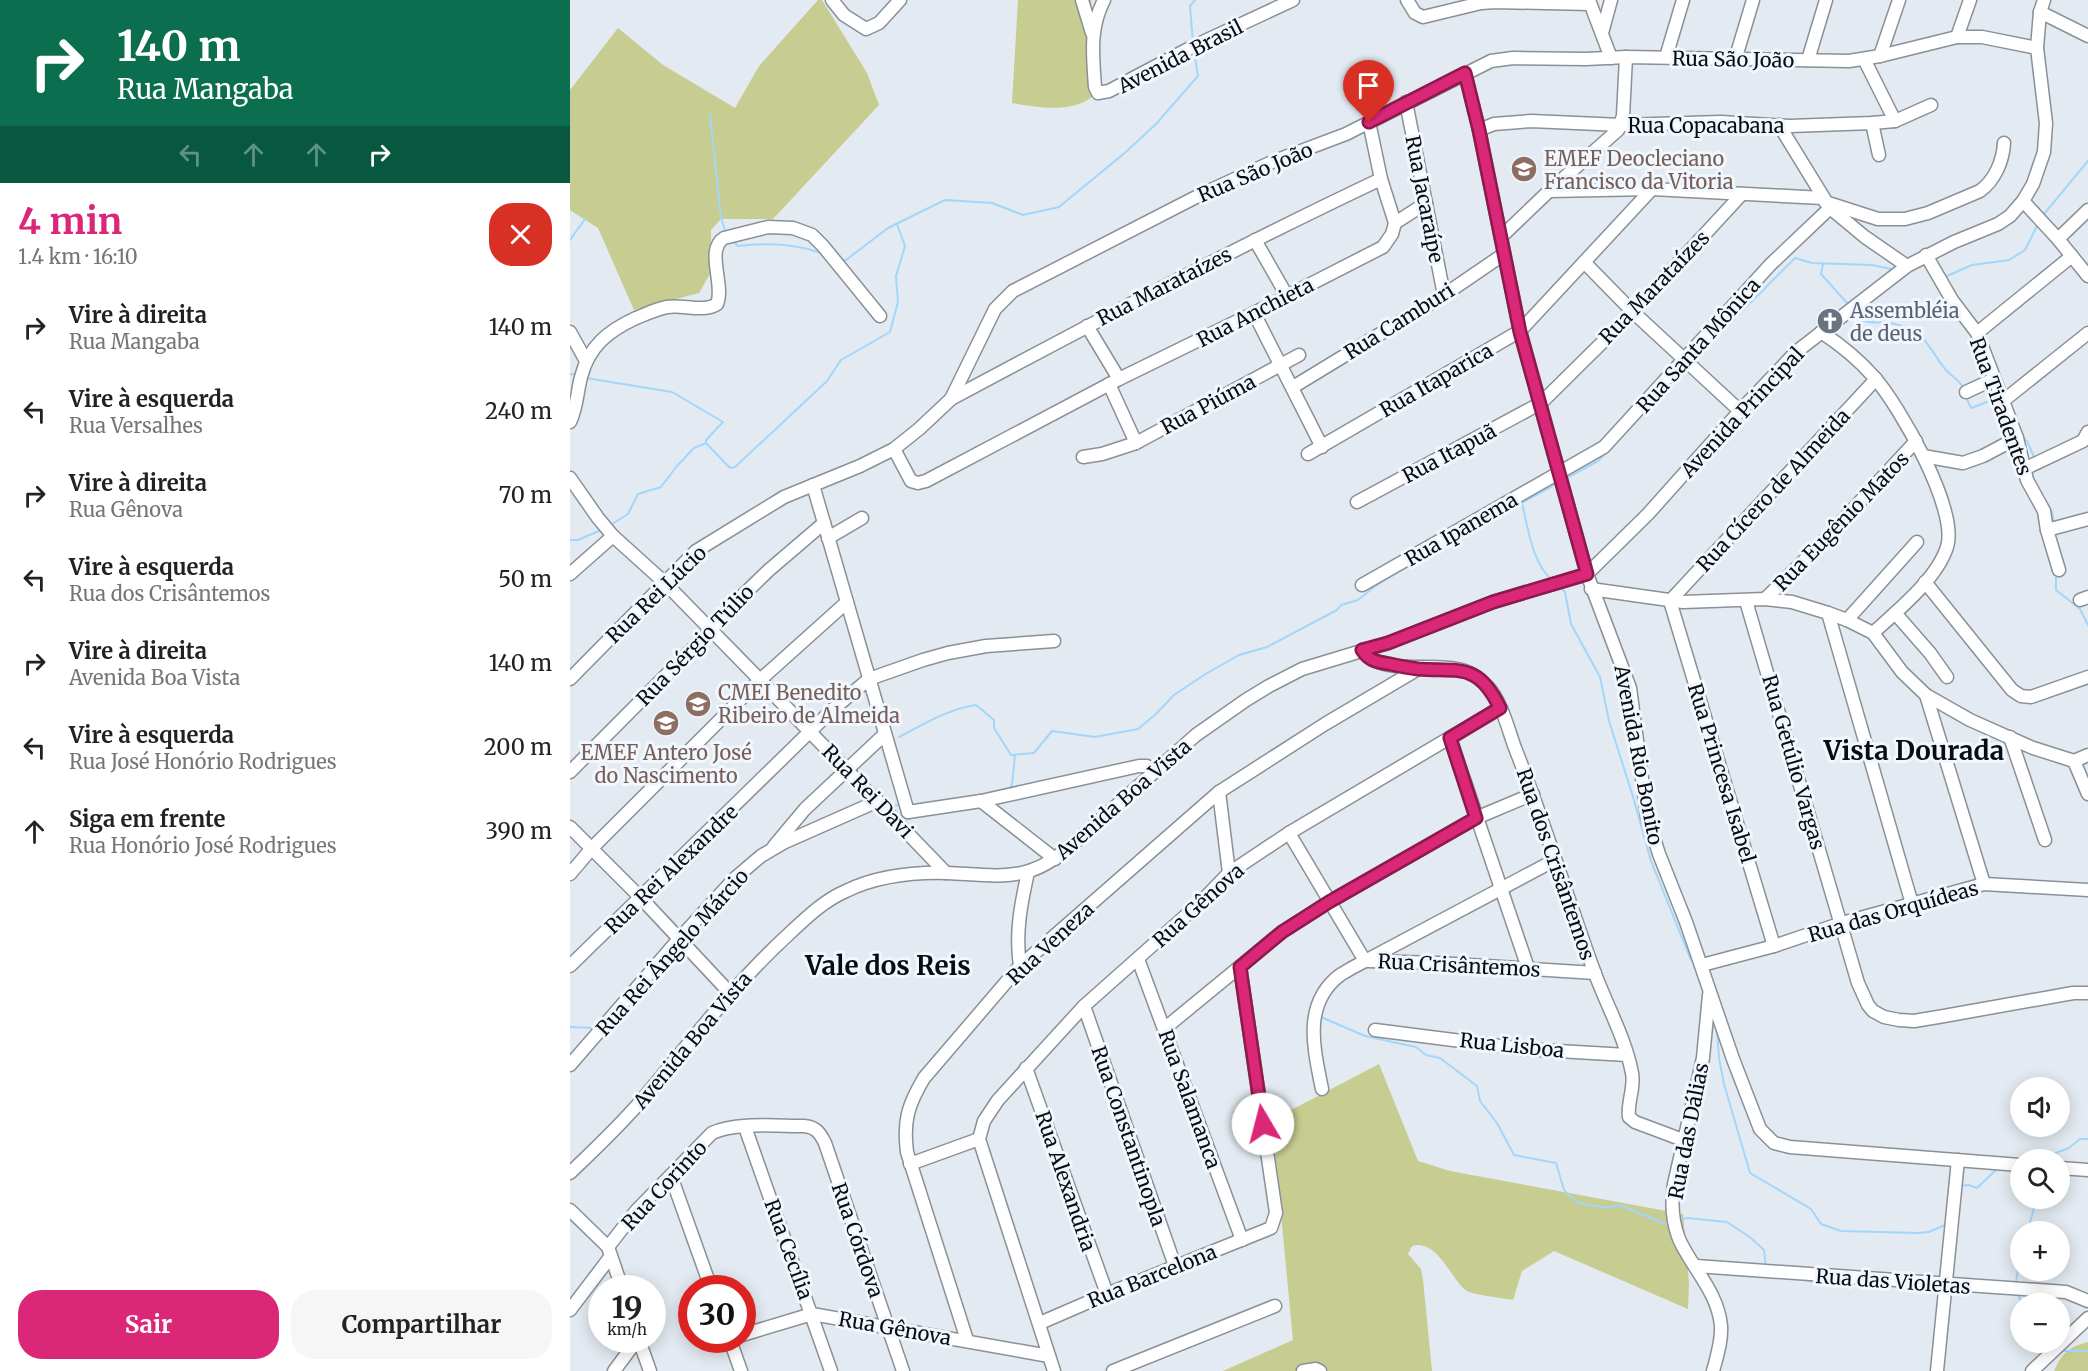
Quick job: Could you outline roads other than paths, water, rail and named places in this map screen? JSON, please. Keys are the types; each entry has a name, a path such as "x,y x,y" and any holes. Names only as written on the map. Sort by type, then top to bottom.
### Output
{"street":[{"path":"832,0 844,15 866,29 879,23 900,0"},
{"path":"1082,0 1093,36"},
{"path":"1093,36 1096,19 1104,0"},
{"name":"Avenida Brasil","path":"1093,36 1095,87 1098,93 1110,92 1192,47 1293,0"},
{"path":"1407,0 1418,16 1426,17 1481,3 1590,2 1611,58"},
{"path":"1602,33 1611,0"},
{"path":"1666,57 1683,0"},
{"path":"1735,60 1753,0"},
{"path":"1808,60 1826,0"},
{"path":"1880,56 1899,0"},
{"path":"1957,37 1970,0"},
{"path":"2042,6 2088,36"},
{"name":"Avenida Principal","path":"1587,574 1648,514 1740,411 1797,352 1907,266 1926,255 1998,224 2010,216 2023,201 2037,176 2046,136 2037,48 2042,6"},
{"name":"Rua São João","path":"813,485 894,449 951,399 995,309 1013,291 1200,195 1272,162 1346,134 1406,102 1491,62 1502,59 1626,57 1735,60 1864,59 1957,37 1982,37 2037,48"},
{"path":"1501,237 1549,190 1614,134 1621,125 1626,57"},
{"path":"1864,59 1895,122"},
{"name":"Avenida Rio Bonito","path":"1465,73 1479,130 1520,332 1587,574 1629,688 1636,723 1647,816 1659,854 1710,988"},
{"name":"Rua Jacaraípe","path":"1406,102 1444,295"},
{"name":"Rua Copacabana","path":"1479,130 1494,124 1531,121 1621,125 1721,122 1779,125 1895,122 1931,105"},
{"path":"1369,122 1381,179 1395,223 1426,203"},
{"path":"1872,123 1879,155"},
{"path":"1779,125 1826,203 1864,237 1907,266"},
{"path":"1549,190 1652,189 1741,195 1826,203 1878,219 1916,217 1980,191 1986,186 2001,160 2004,143"},
{"name":"Rua Marataízes","path":"951,399 1087,326 1381,179"},
{"name":"Rua Itaparica","path":"1308,454 1520,332 1652,189"},
{"name":"Rua Marataízes","path":"1540,403 1633,312 1741,195"},
{"path":"2023,201 2088,276"},
{"name":"Rua Santa Mônica","path":"1560,473 1604,447 1826,203"},
{"path":"2058,239 2088,210"},
{"name":"Rua Anchieta","path":"894,449 911,481 918,483 926,481 1114,382 1383,247 1389,240 1395,223"},
{"path":"570,422 586,361 606,335 656,310 677,306 708,308 715,306 720,295 717,245 724,238 759,228 781,227 793,228 812,235 880,316"},
{"path":"1256,240 1287,296"},
{"name":"Rua Camburi","path":"1293,387 1444,295 1504,254"},
{"name":"Rua Tiradentes","path":"1926,255 1952,300 1977,333 2017,438 2027,480 2044,511 2059,570"},
{"path":"1977,333 2072,256"},
{"path":"1584,262 1633,312 1740,411"},
{"path":"1254,313 1322,447"},
{"path":"1087,326 1114,382 1136,443"},
{"path":"570,332 586,361"},
{"path":"1821,332 1847,350 1876,379 1916,441 1944,507 1949,536 1945,553 1925,582 1873,633"},
{"path":"2003,401 2088,333"},
{"name":"Rua Piúma","path":"1083,457 1102,454 1136,443 1299,355"},
{"name":"Rua Cícero de Almeida","path":"1670,601 1876,379"},
{"path":"1966,392 1994,379"},
{"name":"Rua Itapuã","path":"1357,502 1540,403"},
{"path":"2024,469 2086,437"},
{"path":"1923,456 1963,463 1983,456 2017,438"},
{"name":"Rua Eugênio Matos","path":"1765,600 1819,546 1916,441"},
{"name":"Rua Ipanema","path":"1362,585 1560,473"},
{"name":"Rua Rei Davi","path":"570,478 613,536 664,582 946,873"},
{"path":"813,485 908,812"},
{"name":"Rua Rei Lúcio","path":"570,679 679,566 703,547 784,497 813,485"},
{"path":"828,538 862,518"},
{"path":"2047,530 2088,519"},
{"name":"Rua Sérgio Túlio","path":"570,772 769,570 824,523"},
{"path":"570,574 613,536"},
{"path":"1847,620 1917,542"},
{"name":"Avenida Boa Vista","path":"570,1173 646,1095 730,993 781,941 832,898 875,879 946,873 1028,872 1055,859 1196,735 1269,686 1302,669 1388,643 1493,602 1587,574"},
{"path":"1925,582 2012,690 2021,696 2031,697 2088,678"},
{"path":"1592,589 1670,601 1792,602 1828,613 1873,633 1902,672 1926,695 1970,720 2033,748 2074,761 2088,756"},
{"name":"Rua Princesa Isabel","path":"1670,601 1774,946"},
{"name":"Rua Getúlio Vargas","path":"1746,601 1863,997 1874,1011 1884,1017 1914,1021 2073,993 2088,993"},
{"path":"570,874 592,848 760,680 847,602"},
{"path":"1828,613 1912,904"},
{"path":"1895,613 1930,653 1947,677"},
{"name":"Rua Rei Alexandre","path":"570,966 832,710 869,679 948,653 986,646 1054,641"},
{"name":"Rua dos Crisântemos","path":"1362,650 1370,660 1418,669 1454,669 1472,674 1488,687 1500,708 1533,794 1594,973 1627,1055 1633,1082 1629,1117 1635,1122 1683,1140"},
{"name":"Rua Veneza","path":"967,1340 910,1164 906,1143 905,1122 913,1097 924,1078 1020,966 1219,792 1325,724 1418,669"},
{"path":"1926,695 1984,884"},
{"name":"Rua Gênova","path":"979,1139 988,1113 1084,1006 1200,903 1229,873 1288,833 1500,708"},
{"path":"772,848 805,809 885,734"},
{"path":"2010,737 2045,840"},
{"path":"1450,738 1528,968"},
{"path":"2074,761 2088,794"},
{"path":"898,821 908,812 981,801 1139,766 1147,766 1153,772"},
{"path":"1219,792 1229,873"},
{"path":"1164,1029 1282,932 1329,902 1476,818 1533,794"},
{"name":"Rua Rei Ângelo Márcio","path":"570,1065 734,879 772,848 878,801"},
{"path":"981,801 1055,859"},
{"path":"570,827 641,898 730,993"},
{"name":"Rua Crisântemos","path":"1288,833 1365,961 1594,973"},
{"path":"1322,1089 1313,1036 1316,1008 1323,992 1331,983 1341,974 1555,860"},
{"path":"1020,966 1017,944 1018,925 1028,872"},
{"name":"Rua das Orquídeas","path":"1702,968 1842,923 1984,884 2088,890"},
{"name":"Rua Salamanca","path":"1138,959 1242,1240"},
{"name":"Rua Barcelona","path":"1040,1323 1271,1228 1275,1214 1240,967"},
{"path":"1710,988 1733,1059 1760,1129 1774,1143 1790,1147 2010,1164"},
{"name":"Rua das Dálias","path":"1710,988 1703,1058 1683,1140 1672,1201 1673,1216 1680,1241 1712,1296 1721,1324 1719,1348 1713,1371"},
{"name":"Rua Constantinopla","path":"1084,1006 1175,1266"},
{"name":"Rua Lisboa","path":"1376,1030 1524,1049 1627,1055"},
{"name":"Rua Alexandria","path":"1026,1068 1107,1294"},
{"name":"Rua Corinto","path":"570,1310 636,1211 712,1133 728,1128 808,1126 816,1130 825,1143"},
{"name":"Rua Cecília","path":"746,1127 831,1371"},
{"path":"910,1164 937,1152 979,1139 1054,1371"},
{"name":"Rua Córdova","path":"825,1143 903,1371"},
{"path":"1937,1371 1958,1160"},
{"path":"2070,1169 2088,1170"},
{"path":"671,1176 706,1275"},
{"path":"570,1210 610,1252 618,1275"},
{"name":"Rua das Violetas","path":"1696,1266 2066,1292 2088,1301"},
{"path":"1113,1371 1275,1306"},
{"name":"Rua Gênova","path":"756,1331 812,1314 1049,1356"},
{"path":"2032,1371 2088,1318"},
{"path":"614,1371 628,1353"},
{"path":"643,1353 650,1371"},
{"path":"735,1353 741,1371"},
{"path":"1304,1371 1316,1369 1320,1371"}],"waterway":[{"path":"1193,43 1190,6 1195,0"},
{"path":"841,260 846,260 888,228 945,200 992,203 1023,215 1059,207 1156,124 1198,76 1194,51"},
{"path":"710,115 721,218 726,233"},
{"path":"2044,214 2088,161"},
{"path":"570,240 585,219"},
{"path":"706,443 730,468 735,467 827,381 841,360 890,332 898,302 896,276 905,246 897,224"},
{"path":"1947,276 1972,265 2009,260 2025,250 2037,226"},
{"path":"732,240 738,246 780,245 821,253"},
{"path":"1696,357 1795,258 1812,263 1872,265 1891,269"},
{"path":"1823,264 1821,274 1848,304"},
{"path":"1858,318 1911,329 1924,339 1945,369 1964,389"},
{"path":"1618,440 1686,368"},
{"path":"570,374 578,375"},
{"path":"586,378 672,392 723,422 706,440 706,443 694,448 661,487 638,494 628,514 609,526"},
{"path":"1966,397 1971,408 1995,399 2008,429"},
{"path":"2021,436 2027,441 2035,459"},
{"path":"1565,479 1598,461 1608,451"},
{"path":"2033,470 2032,476 2035,482"},
{"path":"899,737 946,713 976,705 994,720 994,728 1011,755 1034,753 1052,731 1095,737 1138,729 1174,695 1204,675 1239,655 1267,647 1337,610 1341,605 1358,600 1414,562 1558,483"},
{"path":"2045,500 2052,512 2054,525"},
{"path":"1522,503 1535,555 1545,573 1552,580"},
{"path":"570,540 578,540 601,530"},
{"path":"2056,572 2056,590 2080,609 2088,625"},
{"path":"1559,586 1565,592 1571,624 1600,677 1609,721 1651,861 1691,960"},
{"path":"1009,789 1012,785 1015,755"},
{"path":"885,804 903,806"},
{"path":"1321,1017 1365,1036 1416,1047 1426,1055 1440,1058 1477,1086 1480,1101 1497,1123 1514,1155 1556,1163 1564,1190 1578,1203 1607,1208 1620,1205 1669,1224"},
{"path":"570,1027 595,1028"},
{"path":"1717,1030 1724,1084 1750,1173 1811,1209 1821,1224 1841,1231 1918,1233 1929,1232 1947,1224"},
{"path":"2066,1149 2080,1139 2088,1139"},
{"path":"1961,1186 1969,1185 1977,1188 1997,1169"},
{"path":"1948,1200 1950,1188"},
{"path":"2030,1221 2034,1209"},
{"path":"1680,1220 1687,1218 1727,1222 1764,1250 1766,1267"},
{"path":"1802,1279 1816,1283 1904,1286"},
{"path":"2070,1351 2088,1351"}],"place":[{"name":"EMEF Deocleciano Francisco da Vitoria","path":"1524,169"},
{"name":"Assembléia de deus","path":"1830,321"},
{"name":"CMEI Benedito Ribeiro de Almeida","path":"698,704"},
{"name":"EMEF Antero José do Nascimento","path":"666,723"}],"district":[{"name":"Vista Dourada","path":"1914,750"},
{"name":"Vale dos Reis","path":"888,965"}]}
